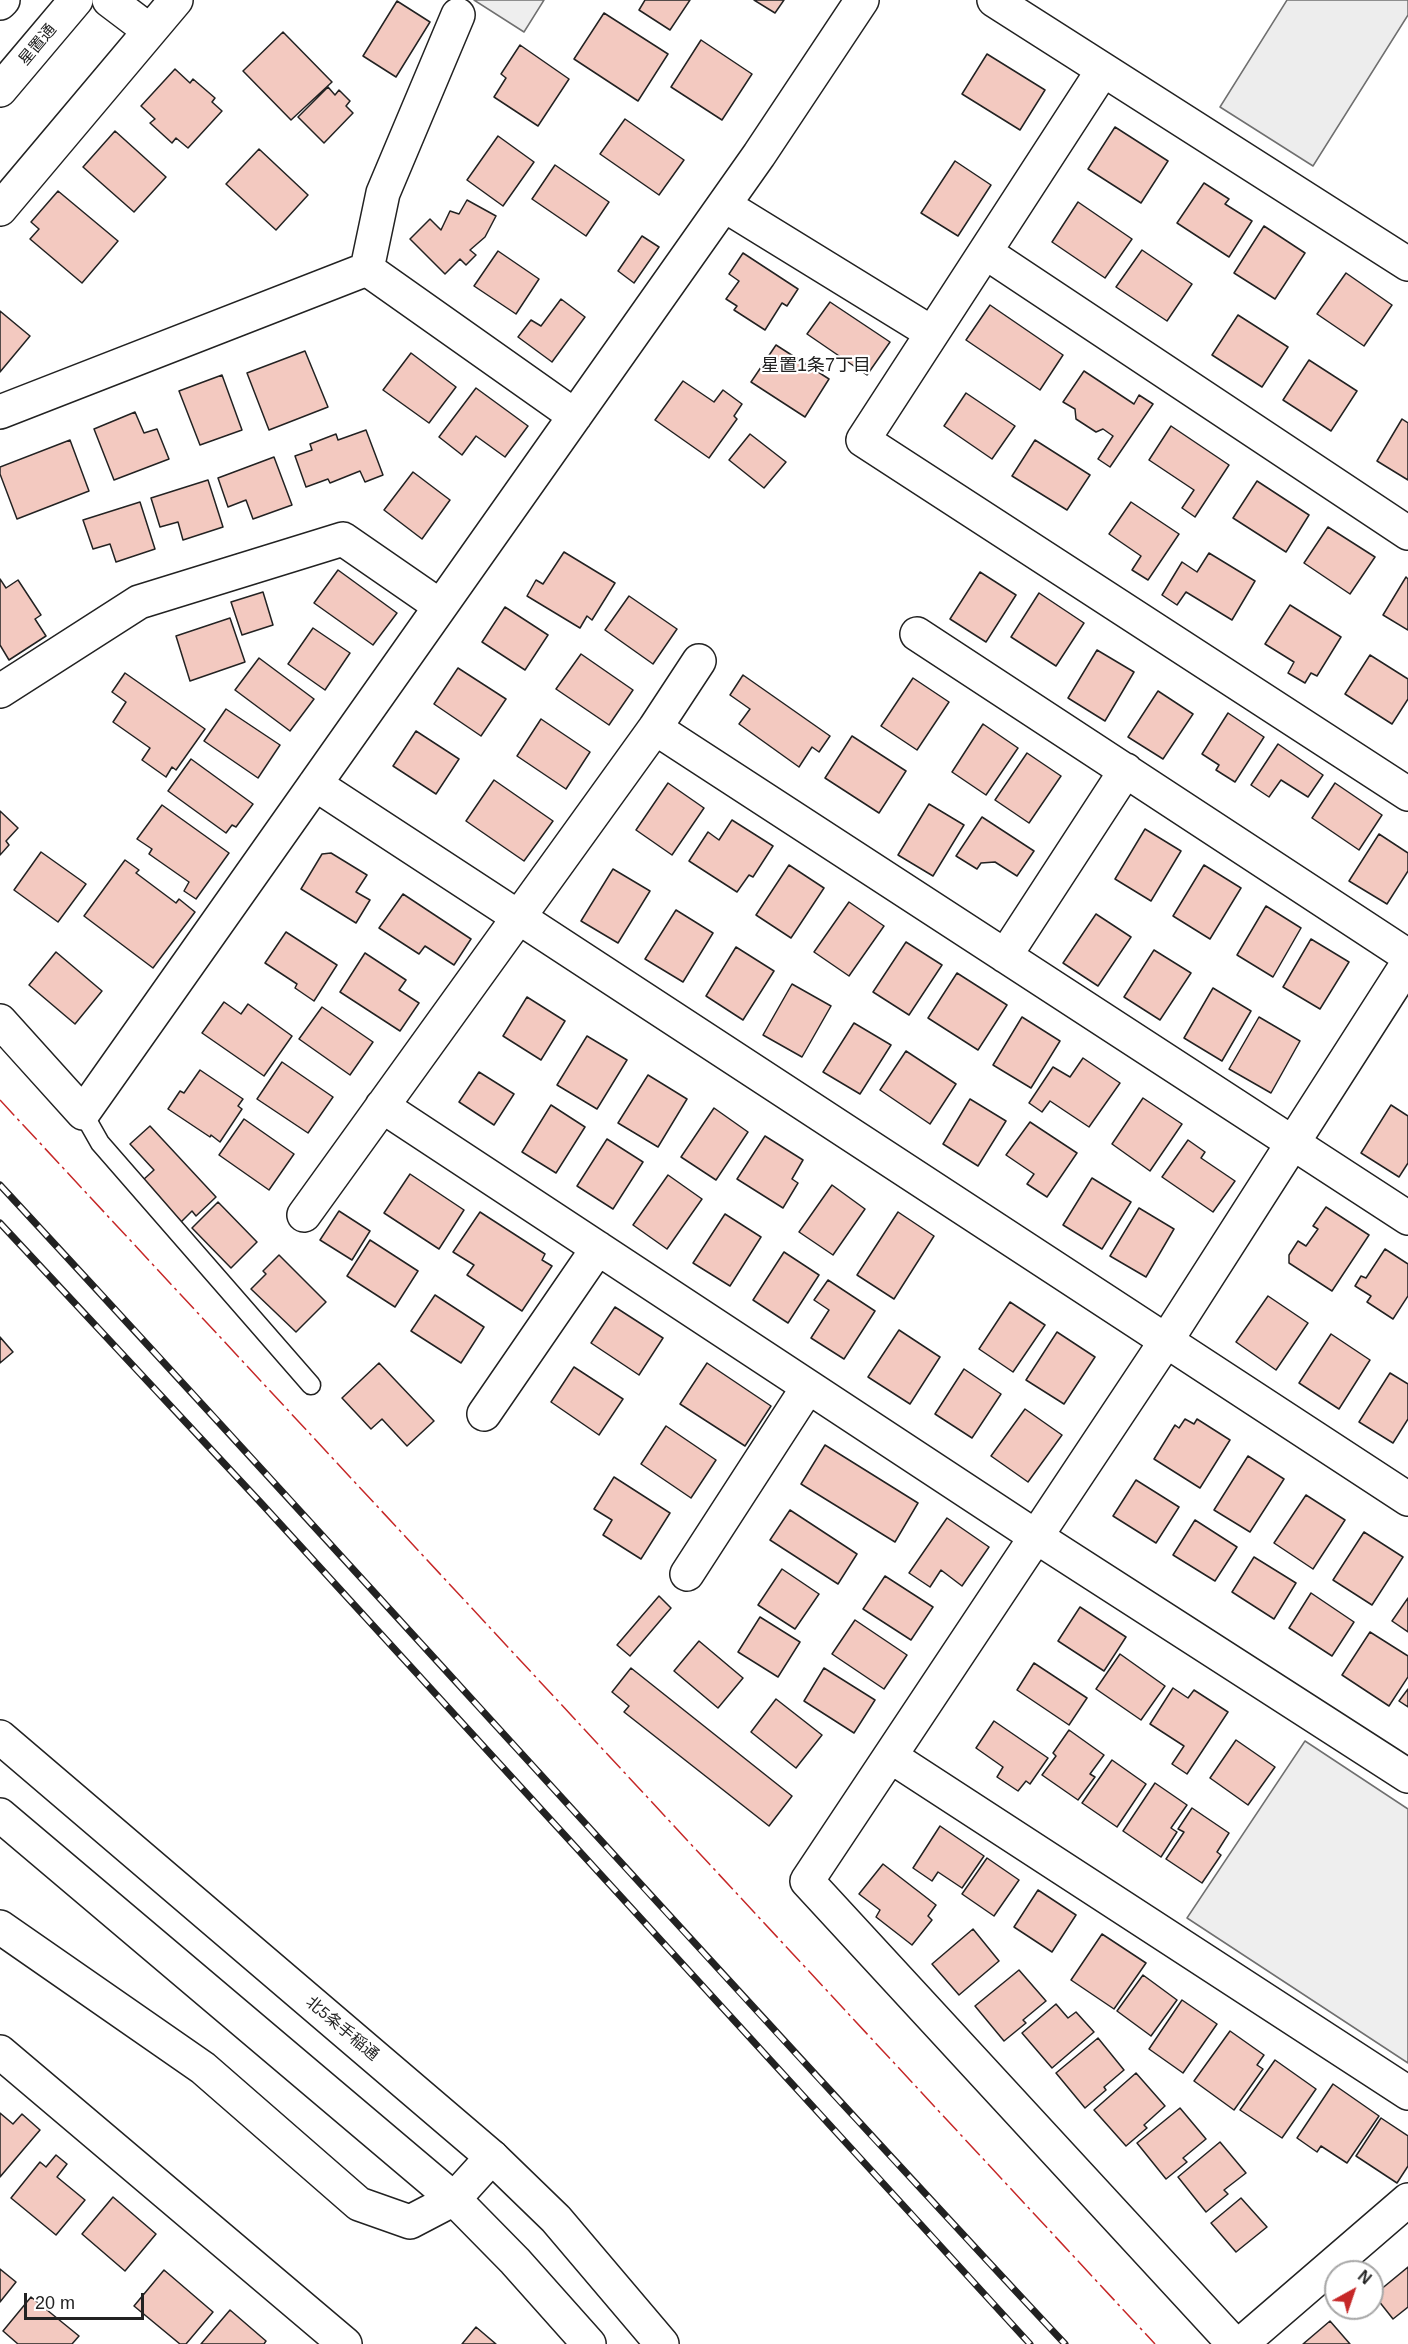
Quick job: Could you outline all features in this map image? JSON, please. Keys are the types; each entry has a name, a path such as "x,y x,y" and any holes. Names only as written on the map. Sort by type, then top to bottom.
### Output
{"main road":[{"name":"星置通","path":"0,90 76,0"},
{"path":"109,0 150,31"},
{"path":"0,209 176,0"},
{"path":"0,1021 83,1113 724,205 862,0"},
{"path":"994,0 1408,264"},
{"path":"367,269 383,193 458,15"},
{"path":"1103,70 862,440 1408,794"},
{"path":"724,205 932,333"},
{"path":"985,252 1408,533"},
{"path":"367,269 575,416"},
{"path":"0,412 367,269"},
{"path":"0,691 139,602 343,539 440,606"},
{"path":"917,634 1408,956"},
{"path":"304,1215 655,728 699,661"},
{"path":"655,728 1408,1218"},
{"path":"1005,956 1126,770"},
{"path":"315,784 1408,1499"},
{"path":"1234,2344 807,1881 1166,1341 1408,963"},
{"path":"382,1106 1035,1536 1408,1776"},
{"path":"484,1414 598,1248"},
{"path":"687,1574 808,1387"},
{"name":"北5条手稲通","path":"0,1737 492,2157 556,2219 662,2344"},
{"path":"890,1756 1408,2093"},
{"path":"0,1815 454,2199 515,2261 589,2344"},
{"path":"0,1927 203,2068 359,2204 410,2222 454,2199 492,2157"},
{"path":"0,2052 345,2344"},
{"path":"1241,2344 1408,2200"}],"lane":[{"path":"83,1113 100,1143 311,1385"}],"shaded area":[{"path":"474,0 544,0 524,32"},
{"path":"1287,0 1408,0 1408,15 1313,166 1220,107"},
{"path":"1305,1741 1408,1809 1408,2063 1187,1918"}],"building":[{"path":"645,0 690,0 670,30 639,10"},
{"path":"754,0 784,0 775,13"},
{"path":"397,1 430,22 396,77 363,56"},
{"path":"604,13 668,54 638,101 574,59"},
{"path":"283,32 332,82 291,120 243,71"},
{"path":"701,40 752,74 722,120 671,87"},
{"path":"520,45 569,79 538,126 494,97 506,78 501,74"},
{"path":"987,54 1045,90 1020,130 962,94"},
{"path":"175,69 190,83 193,79 215,98 212,102 222,111 188,148 176,138 172,143 150,123 155,119 141,106"},
{"path":"328,87 335,95 339,90 350,101 346,106 353,113 324,143 298,117"},
{"path":"625,119 684,160 659,195 600,154"},
{"path":"1115,127 1168,161 1141,203 1088,169"},
{"path":"115,131 166,177 134,212 83,167"},
{"path":"498,136 534,162 503,206 467,180"},
{"path":"259,149 308,195 276,230 226,184"},
{"path":"955,161 991,185 958,236 921,213"},
{"path":"555,165 609,202 586,236 532,199"},
{"path":"1204,183 1229,199 1225,204 1252,221 1229,257 1177,223"},
{"path":"58,191 118,241 82,283 30,239 39,229 31,222"},
{"path":"467,200 496,216 485,237 470,250 476,255 466,265 460,259 445,274 410,239 430,219 441,230 450,211 459,214"},
{"path":"1078,202 1132,239 1105,278 1052,242"},
{"path":"1264,226 1305,253 1275,299 1234,273"},
{"path":"642,236 659,247 634,283 618,271"},
{"path":"1142,250 1192,284 1167,321 1116,287"},
{"path":"498,251 539,279 516,314 474,286"},
{"path":"743,253 798,289 787,306 782,303 765,330 734,310 737,306 726,299 739,281 729,274"},
{"path":"1346,273 1392,305 1364,346 1317,314"},
{"path":"561,299 585,317 552,362 518,337 531,320 541,326"},
{"path":"830,302 890,342 867,375 807,334"},
{"path":"990,305 1063,355 1040,390 966,340"},
{"path":"0,311 30,336 0,372"},
{"path":"1238,315 1288,347 1262,387 1212,355"},
{"path":"776,345 829,379 805,417 751,382"},
{"path":"305,351 328,407 269,430 247,373"},
{"path":"411,353 456,387 429,423 383,390"},
{"path":"1309,360 1357,391 1331,431 1283,400"},
{"path":"1084,371 1134,404 1139,395 1153,404 1110,467 1098,459 1113,436 1103,429 1096,432 1076,419 1075,409 1063,402"},
{"path":"222,375 242,430 200,445 179,391"},
{"path":"683,381 714,402 723,390 742,404 734,416 737,419 709,458 655,420"},
{"path":"476,388 528,426 505,457 476,436 462,455 439,437"},
{"path":"966,393 1015,426 992,459 944,426"},
{"path":"135,412 144,433 157,429 169,459 114,480 94,429"},
{"path":"1402,419 1408,423 1408,480 1377,461"},
{"path":"1171,426 1229,465 1195,517 1182,508 1194,490 1149,460"},
{"path":"366,430 383,475 365,482 360,471 330,483 328,479 306,487 295,456 312,450 310,444 336,434 338,440"},
{"path":"750,434 786,462 764,488 729,460"},
{"path":"70,440 89,491 17,519 0,474 0,467"},
{"path":"1035,440 1090,475 1067,510 1012,476"},
{"path":"274,457 292,505 253,519 246,500 228,507 218,478"},
{"path":"413,472 450,500 422,539 384,510"},
{"path":"208,480 223,527 183,540 178,522 160,527 151,498"},
{"path":"1257,481 1309,515 1286,552 1233,518"},
{"path":"140,502 155,549 116,562 110,544 93,549 83,520"},
{"path":"1131,502 1179,534 1148,580 1132,570 1141,556 1109,534"},
{"path":"1328,527 1375,557 1350,594 1304,563"},
{"path":"564,552 615,583 592,620 587,616 580,628 527,596 536,580 543,584"},
{"path":"1209,553 1255,581 1232,620 1186,592 1177,605 1162,595 1182,562 1197,572"},
{"path":"338,570 397,613 373,645 314,603"},
{"path":"980,572 1016,595 986,642 950,619"},
{"path":"1406,577 1408,579 1408,630 1383,615"},
{"path":"0,579 6,588 18,580 41,615 35,619 46,636 9,660 0,645"},
{"path":"263,592 273,625 242,635 231,602"},
{"path":"1039,593 1084,623 1056,666 1011,637"},
{"path":"629,596 677,629 653,664 605,630"},
{"path":"1290,605 1341,637 1317,676 1311,673 1305,683 1288,673 1294,662 1265,644"},
{"path":"505,607 548,635 525,670 482,642"},
{"path":"230,618 245,662 190,681 176,636"},
{"path":"313,628 350,653 325,690 288,664"},
{"path":"1097,650 1134,672 1105,721 1068,698"},
{"path":"581,654 633,690 609,725 556,689"},
{"path":"1370,655 1408,679 1408,699 1392,724 1345,694"},
{"path":"259,658 314,699 290,731 235,690"},
{"path":"458,668 506,699 481,736 434,704"},
{"path":"125,673 205,729 176,770 172,767 166,777 142,760 150,748 113,722 126,702 112,692"},
{"path":"743,675 830,736 819,752 812,747 799,767 739,724 750,709 730,695"},
{"path":"913,678 949,702 917,750 881,726"},
{"path":"1158,691 1193,714 1163,759 1128,737"},
{"path":"226,709 280,745 258,778 204,741"},
{"path":"1228,713 1264,737 1235,782 1216,770 1219,765 1202,754"},
{"path":"541,719 590,752 566,789 517,756"},
{"path":"983,724 1018,748 986,795 952,772"},
{"path":"416,731 459,759 436,794 393,766"},
{"path":"852,736 906,771 879,813 825,778"},
{"path":"1278,744 1323,775 1308,797 1281,780 1269,797 1251,785"},
{"path":"1027,753 1061,776 1029,823 995,800"},
{"path":"191,759 253,804 236,827 232,825 226,833 168,791"},
{"path":"494,780 553,821 524,861 466,821"},
{"path":"668,783 704,808 672,855 636,830"},
{"path":"1335,783 1382,815 1359,850 1312,818"},
{"path":"929,804 964,825 933,876 898,855"},
{"path":"162,805 229,853 196,899 184,891 189,882 149,854 152,849 137,839"},
{"path":"0,811 18,828 6,841 9,845 0,855"},
{"path":"982,817 1034,851 1017,876 995,862 981,863 977,869 956,856"},
{"path":"732,820 773,846 753,877 749,875 737,892 689,861 708,832 719,840"},
{"path":"1145,829 1181,851 1151,901 1115,879"},
{"path":"1379,834 1408,853 1408,871 1387,904 1349,881"},
{"path":"41,852 86,884 58,922 14,890"},
{"path":"331,853 367,875 356,892 370,900 356,923 301,889 322,854"},
{"path":"125,860 139,870 136,873 176,903 179,899 195,912 153,968 84,916"},
{"path":"789,865 824,888 791,938 756,915"},
{"path":"1204,865 1241,888 1210,939 1173,916"},
{"path":"613,869 650,891 618,943 581,921"},
{"path":"403,894 471,939 454,965 425,946 419,954 379,928"},
{"path":"849,902 884,926 849,976 814,952"},
{"path":"1266,906 1301,928 1273,977 1237,955"},
{"path":"676,910 713,933 683,982 645,959"},
{"path":"1096,914 1131,937 1098,986 1063,963"},
{"path":"286,932 337,965 314,1001 295,988 297,984 265,963"},
{"path":"1311,939 1349,962 1320,1009 1283,987"},
{"path":"906,942 942,965 909,1015 873,992"},
{"path":"736,947 774,971 743,1020 706,996"},
{"path":"1154,950 1191,973 1160,1020 1124,997"},
{"path":"56,952 102,991 75,1024 29,985"},
{"path":"365,953 406,980 399,990 419,1003 400,1031 340,992"},
{"path":"957,973 1007,1005 978,1050 928,1018"},
{"path":"792,984 831,1006 802,1057 763,1035"},
{"path":"1213,988 1251,1011 1222,1061 1184,1038"},
{"path":"527,997 565,1021 541,1060 503,1036"},
{"path":"224,1002 241,1014 248,1004 292,1036 264,1076 202,1033"},
{"path":"322,1007 373,1042 350,1075 299,1039"},
{"path":"1022,1017 1060,1041 1031,1088 993,1065"},
{"path":"1259,1017 1300,1041 1271,1093 1229,1069"},
{"path":"854,1023 891,1045 860,1094 823,1072"},
{"path":"587,1036 627,1060 597,1109 557,1085"},
{"path":"906,1051 956,1084 930,1124 880,1090"},
{"path":"1083,1058 1120,1083 1089,1127 1050,1101 1042,1112 1029,1103 1053,1067 1070,1077"},
{"path":"282,1062 333,1097 308,1133 257,1099"},
{"path":"200,1070 243,1099 238,1106 242,1109 220,1142 168,1109 180,1091 184,1093"},
{"path":"479,1072 514,1094 494,1125 459,1102"},
{"path":"648,1075 687,1099 658,1147 618,1123"},
{"path":"1143,1098 1182,1124 1150,1171 1112,1144"},
{"path":"970,1099 1006,1121 978,1166 943,1144"},
{"path":"551,1105 585,1127 556,1173 522,1152"},
{"path":"1391,1105 1408,1116 1408,1163 1399,1177 1361,1153"},
{"path":"714,1108 748,1132 716,1180 681,1157"},
{"path":"244,1119 294,1154 269,1190 219,1155"},
{"path":"1030,1122 1077,1153 1047,1197 1027,1184 1034,1174 1006,1155"},
{"path":"150,1126 216,1197 196,1216 192,1211 181,1222 143,1180 154,1170 130,1144"},
{"path":"765,1136 803,1160 792,1179 798,1183 783,1208 737,1179"},
{"path":"607,1139 643,1162 613,1209 577,1186"},
{"path":"1188,1140 1205,1152 1201,1158 1235,1181 1213,1212 1162,1177"},
{"path":"410,1174 464,1210 439,1249 384,1213"},
{"path":"668,1175 702,1199 667,1249 633,1225"},
{"path":"1092,1178 1131,1202 1102,1249 1063,1225"},
{"path":"832,1185 865,1209 833,1255 799,1232"},
{"path":"218,1202 257,1242 231,1268 192,1228"},
{"path":"1326,1207 1369,1235 1332,1291 1289,1263 1289,1255 1298,1241 1306,1246 1318,1229 1313,1226"},
{"path":"1139,1208 1174,1229 1146,1277 1110,1256"},
{"path":"339,1211 370,1231 352,1260 320,1240"},
{"path":"480,1212 545,1254 542,1260 552,1266 522,1311 467,1275 474,1265 453,1252"},
{"path":"898,1212 934,1236 894,1299 857,1275"},
{"path":"725,1214 761,1237 730,1286 693,1263"},
{"path":"370,1240 418,1271 395,1307 347,1276"},
{"path":"1385,1249 1408,1264 1408,1296 1393,1319 1367,1302 1371,1296 1355,1286 1361,1276 1366,1278"},
{"path":"784,1252 819,1275 788,1323 753,1300"},
{"path":"279,1255 326,1302 296,1332 251,1289 266,1274 263,1271"},
{"path":"828,1280 875,1311 844,1359 811,1338 829,1310 814,1300"},
{"path":"435,1295 484,1327 461,1363 411,1331"},
{"path":"1268,1296 1308,1323 1276,1370 1236,1342"},
{"path":"1010,1302 1045,1325 1013,1372 979,1349"},
{"path":"615,1307 663,1338 639,1375 591,1343"},
{"path":"899,1330 940,1357 910,1404 868,1377"},
{"path":"1057,1332 1095,1357 1064,1404 1026,1380"},
{"path":"1331,1334 1370,1360 1339,1409 1299,1383"},
{"path":"0,1337 13,1352 0,1363"},
{"path":"379,1363 434,1421 407,1446 382,1419 371,1429 342,1398"},
{"path":"707,1363 771,1406 745,1446 680,1404"},
{"path":"574,1367 623,1399 599,1435 551,1402"},
{"path":"964,1369 1001,1394 972,1438 935,1414"},
{"path":"1390,1373 1408,1384 1408,1419 1393,1443 1359,1422"},
{"path":"1025,1409 1062,1435 1028,1482 991,1456"},
{"path":"1185,1419 1194,1424 1197,1419 1230,1440 1200,1488 1154,1459 1175,1425 1179,1428"},
{"path":"666,1426 716,1460 691,1498 641,1464"},
{"path":"825,1445 918,1503 895,1542 801,1484"},
{"path":"1248,1456 1284,1479 1250,1532 1214,1510"},
{"path":"614,1477 670,1513 641,1559 603,1535 612,1520 594,1509"},
{"path":"1136,1480 1179,1507 1156,1543 1113,1516"},
{"path":"1306,1495 1345,1520 1313,1569 1274,1543"},
{"path":"790,1510 857,1554 838,1584 770,1540"},
{"path":"947,1518 989,1547 962,1586 941,1570 930,1587 909,1573"},
{"path":"1195,1520 1237,1547 1215,1581 1173,1555"},
{"path":"1364,1532 1403,1557 1372,1605 1333,1580"},
{"path":"1254,1557 1296,1583 1274,1619 1232,1592"},
{"path":"782,1569 819,1594 795,1629 758,1605"},
{"path":"885,1576 933,1607 911,1640 863,1609"},
{"path":"1311,1593 1354,1622 1332,1656 1289,1628"},
{"path":"659,1596 671,1608 630,1656 617,1645"},
{"path":"1408,1598 1408,1632 1392,1621"},
{"path":"1080,1607 1126,1637 1104,1671 1058,1641"},
{"path":"760,1617 800,1642 778,1677 738,1652"},
{"path":"855,1620 907,1655 884,1689 832,1654"},
{"path":"1370,1632 1408,1656 1408,1677 1389,1706 1342,1675"},
{"path":"699,1641 743,1678 718,1708 674,1671"},
{"path":"1120,1654 1165,1686 1141,1720 1096,1689"},
{"path":"1034,1663 1087,1698 1069,1725 1017,1690"},
{"path":"631,1668 792,1796 769,1826 624,1712 629,1706 612,1692"},
{"path":"824,1668 875,1700 854,1733 804,1701"},
{"path":"1173,1688 1188,1698 1194,1690 1228,1712 1187,1774 1172,1764 1184,1746 1150,1724"},
{"path":"1408,1689 1408,1707 1399,1701"},
{"path":"776,1699 822,1735 796,1768 751,1732"},
{"path":"994,1721 1048,1758 1030,1784 1026,1781 1018,1791 997,1777 1003,1767 976,1748"},
{"path":"1069,1730 1104,1755 1090,1774 1095,1777 1078,1800 1042,1775 1056,1756 1053,1753"},
{"path":"1236,1740 1275,1767 1248,1805 1210,1778"},
{"path":"1112,1760 1146,1784 1117,1827 1082,1803"},
{"path":"1155,1783 1187,1805 1171,1828 1177,1832 1161,1857 1123,1831"},
{"path":"1192,1808 1229,1833 1217,1852 1221,1855 1202,1883 1166,1859 1184,1832 1178,1829"},
{"path":"940,1826 984,1856 962,1888 938,1872 932,1881 913,1868"},
{"path":"987,1858 1019,1880 994,1916 962,1894"},
{"path":"883,1864 936,1905 928,1916 932,1920 912,1945 876,1917 880,1910 859,1894"},
{"path":"1038,1890 1076,1915 1052,1952 1014,1927"},
{"path":"973,1929 999,1961 959,1995 932,1964"},
{"path":"1102,1934 1146,1963 1114,2009 1071,1980"},
{"path":"1019,1970 1046,2001 1023,2020 1026,2023 1004,2041 975,2006"},
{"path":"1143,1975 1177,2000 1151,2036 1117,2011"},
{"path":"1182,2000 1217,2024 1183,2073 1149,2049"},
{"path":"1056,2004 1068,2018 1076,2012 1094,2032 1052,2068 1022,2033"},
{"path":"1230,2031 1264,2055 1257,2065 1263,2069 1234,2110 1194,2081"},
{"path":"1098,2038 1124,2070 1085,2108 1056,2073"},
{"path":"1275,2060 1316,2089 1282,2138 1240,2110"},
{"path":"1136,2073 1165,2106 1144,2125 1147,2128 1126,2146 1094,2110"},
{"path":"1333,2084 1379,2116 1347,2163 1321,2146 1317,2152 1297,2138"},
{"path":"1180,2108 1206,2139 1183,2158 1187,2162 1166,2179 1137,2143"},
{"path":"0,2113 13,2124 22,2114 40,2130 0,2177"},
{"path":"1381,2118 1408,2136 1408,2166 1397,2183 1356,2156"},
{"path":"1220,2142 1246,2173 1224,2190 1228,2194 1206,2212 1178,2177"},
{"path":"56,2155 67,2164 57,2177 85,2200 56,2235 11,2198 40,2162 46,2167"},
{"path":"113,2197 156,2234 125,2271 82,2234"},
{"path":"1241,2198 1267,2227 1236,2252 1211,2223"},
{"path":"1408,2267 1408,2307 1393,2319 1384,2308 1384,2287"},
{"path":"0,2269 16,2282 0,2302"},
{"path":"164,2270 213,2312 186,2344 180,2344 134,2306"},
{"path":"31,2297 79,2336 72,2344 18,2344 3,2331"},
{"path":"230,2310 266,2341 264,2344 201,2344"},
{"path":"1330,2321 1350,2344 1303,2344"},
{"path":"476,2327 496,2344 462,2344"}],"railway":[{"path":"0,1185 1065,2344"},
{"path":"0,1223 261,1503 1030,2344"}],"power":[{"path":"0,1100 1155,2344"}],"district":[{"name":"星置1条7丁目","path":"816,366"}]}
